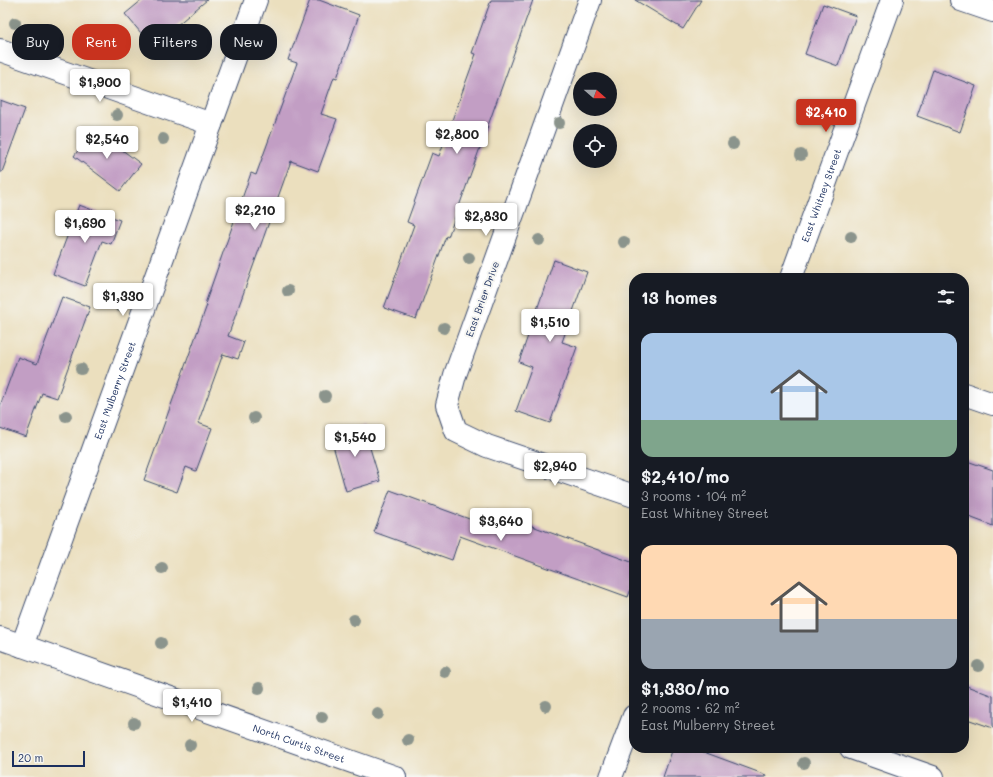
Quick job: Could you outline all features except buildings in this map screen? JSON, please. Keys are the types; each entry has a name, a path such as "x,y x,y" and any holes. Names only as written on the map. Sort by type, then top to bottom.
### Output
{"street":[{"name":"East Mulberry Street","path":"22,646 256,0"},
{"name":"East Brier Drive","path":"590,0 455,375 447,405 456,431 487,446 629,494"},
{"name":"East Whitney Street","path":"794,273 892,0"},
{"path":"961,0 993,12"},
{"path":"0,50 211,124"},
{"path":"969,396 993,404"},
{"name":"North Curtis Street","path":"0,638 395,777"},
{"path":"611,777 629,729"},
{"path":"865,753 933,777"}]}
